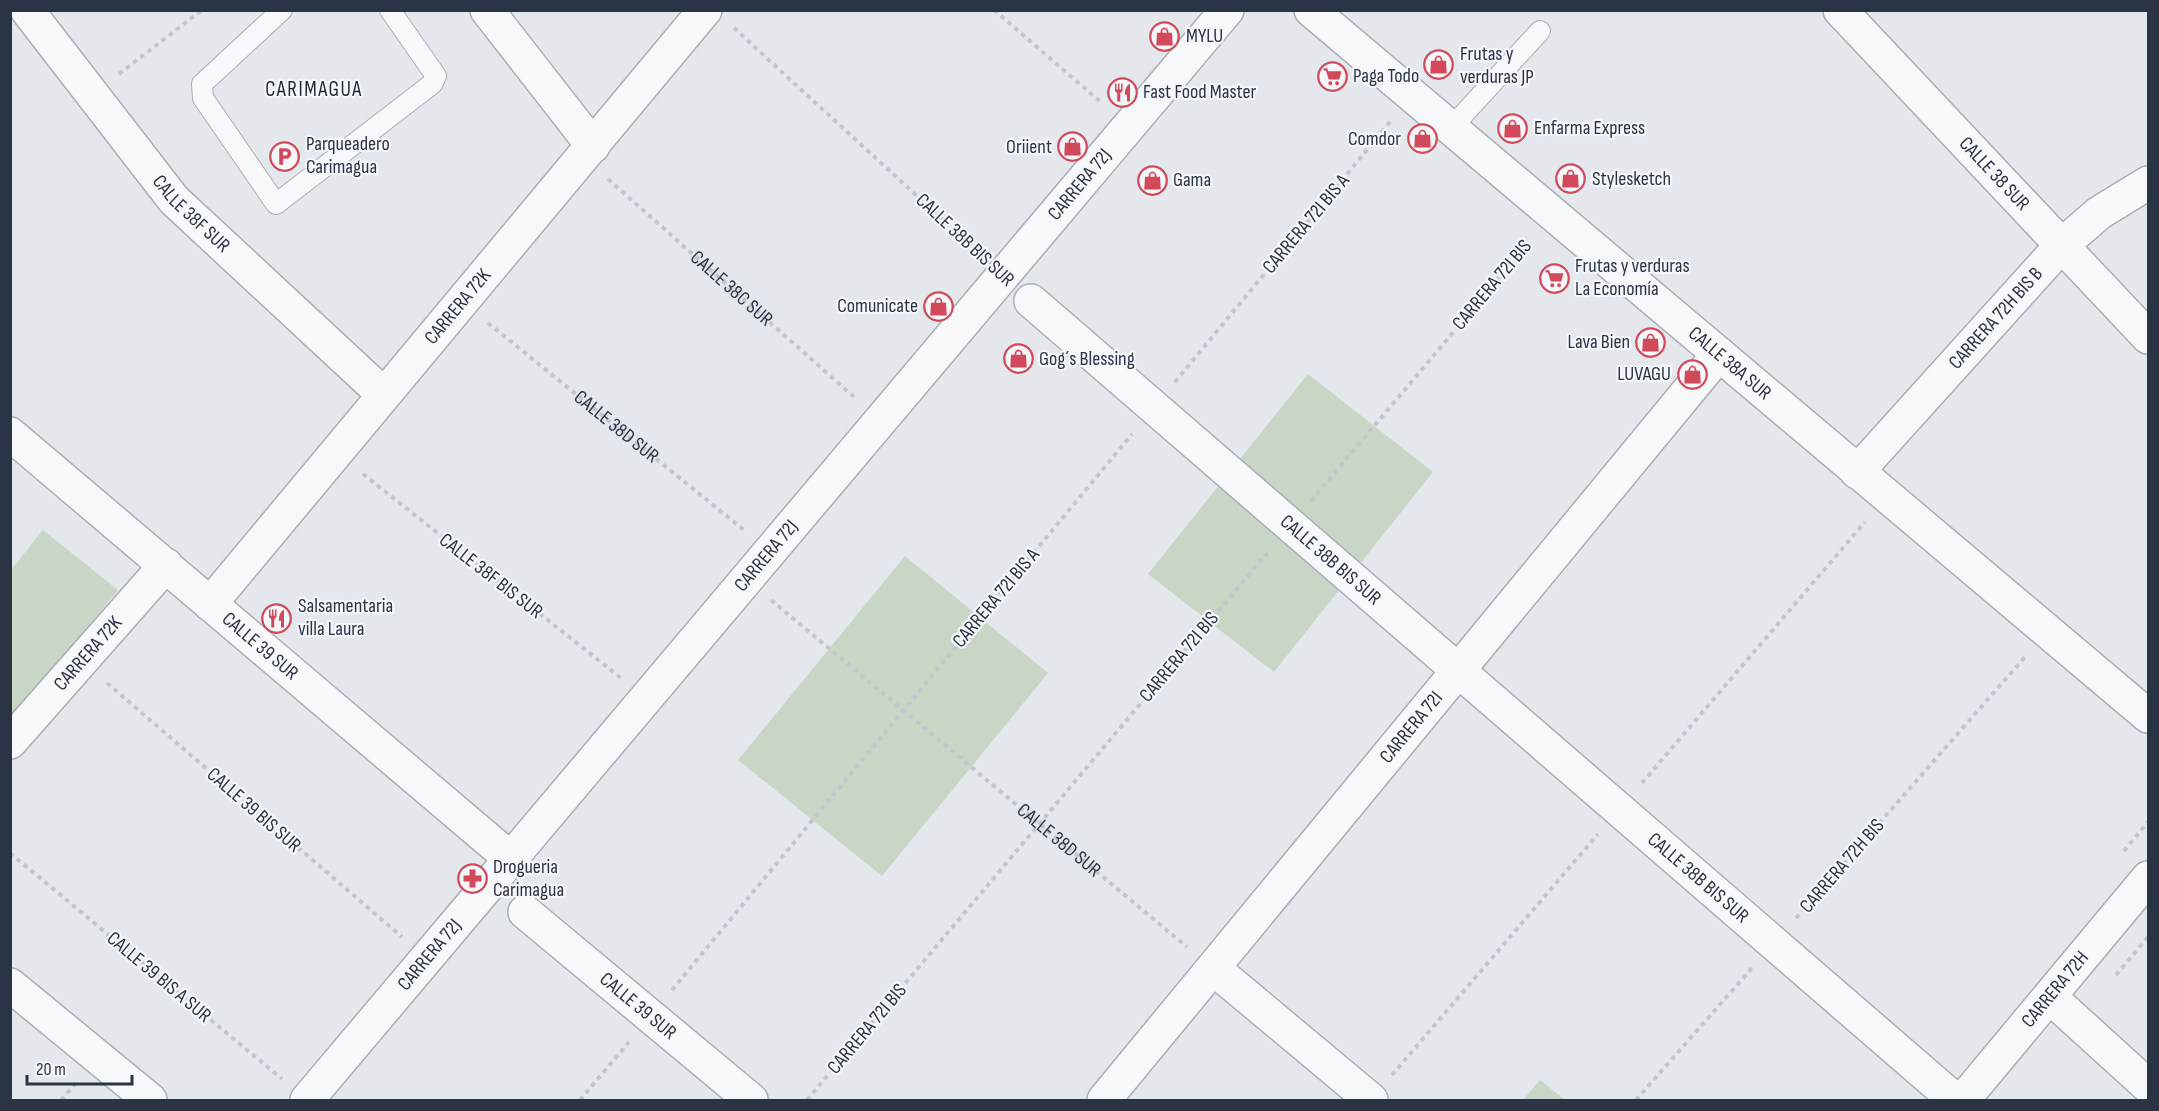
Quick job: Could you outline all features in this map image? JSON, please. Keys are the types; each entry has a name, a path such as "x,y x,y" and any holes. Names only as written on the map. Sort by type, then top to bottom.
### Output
{"street":[{"name":"CALLE 38F SUR","path":"27,10 174,200 383,394"},
{"path":"487,10 588,152"},
{"name":"CARRERA 72J","path":"307,1100 1227,10"},
{"name":"CALLE 38A SUR","path":"1311,10 2148,716"},
{"name":"CALLE 38 SUR","path":"1845,12 2148,337"},
{"name":"CARRERA 72K","path":"210,604 383,394 588,152 719,19"},
{"name":"CARRERA 72H BIS B","path":"1857,472 2061,246 2099,213 2148,183"},
{"name":"CALLE 38B BIS SUR","path":"1031,301 1955,1101"},
{"name":"CARRERA 72I","path":"1104,1101 1719,354"},
{"name":"CALLE 39 SUR","path":"10,434 511,859"},
{"name":"CARRERA 72K","path":"10,742 166,566"},
{"name":"CARRERA 72H","path":"1963,1101 2148,878"},
{"name":"CALLE 39 SUR","path":"525,912 751,1101"},
{"path":"1213,969 1371,1101"},
{"path":"10,985 150,1101"},
{"path":"2050,997 2148,1086"}],"lane":[{"path":"282,10 202,84 203,98 276,204 432,84 436,75 390,10"},
{"path":"1451,128 1540,31"}],"path":[{"path":"92,94 202,10"},
{"path":"994,10 1129,127"},
{"name":"CALLE 38B BIS SUR","path":"719,19 1003,275"},
{"name":"CARRERA 72I BIS A","path":"580,1101 1411,96"},
{"name":"CALLE 38C SUR","path":"588,152 880,421"},
{"name":"CARRERA 72I BIS","path":"807,1101 1552,214"},
{"name":"CALLE 38D SUR","path":"462,302 770,551"},
{"name":"CALLE 38F BIS SUR","path":"336,453 646,698"},
{"name":"CALLE 38D SUR","path":"747,579 1213,969"},
{"name":"CARRERA 72H BIS","path":"1636,1101 2047,632"},
{"name":"CALLE 39 BIS SUR","path":"81,662 427,958"},
{"name":"CALLE 39 BIS A SUR","path":"10,853 307,1100"}],"green space":[{"path":"1308,374 1433,472 1274,672 1148,574"},
{"path":"43,530 118,590 11,720 11,570"},
{"path":"905,556 1048,673 882,876 738,760"},
{"path":"1540,1080 1565,1100 1523,1100"}],"place":[{"name":"MYLU","path":"1165,36"},
{"name":"Frutas y verduras JP","path":"1439,65"},
{"name":"Paga Todo","path":"1332,76"},
{"name":"Fast Food Master","path":"1122,92"},
{"name":"Enfarma Express","path":"1513,128"},
{"name":"Comdor","path":"1422,139"},
{"name":"Oriient","path":"1073,147"},
{"name":"Parqueadero Carimagua","path":"285,156"},
{"name":"Stylesketch","path":"1571,179"},
{"name":"Gama","path":"1152,180"},
{"name":"Frutas y verduras La Economía","path":"1554,278"},
{"name":"Comunicate","path":"939,306"},
{"name":"Lava Bien","path":"1651,342"},
{"name":"Gog´s Blessing","path":"1018,359"},
{"name":"LUVAGU","path":"1692,374"},
{"name":"Salsamentaria villa Laura","path":"277,618"},
{"name":"Drogueria Carimagua","path":"472,878"}],"district":[{"name":"CARIMAGUA","path":"314,89"}]}
